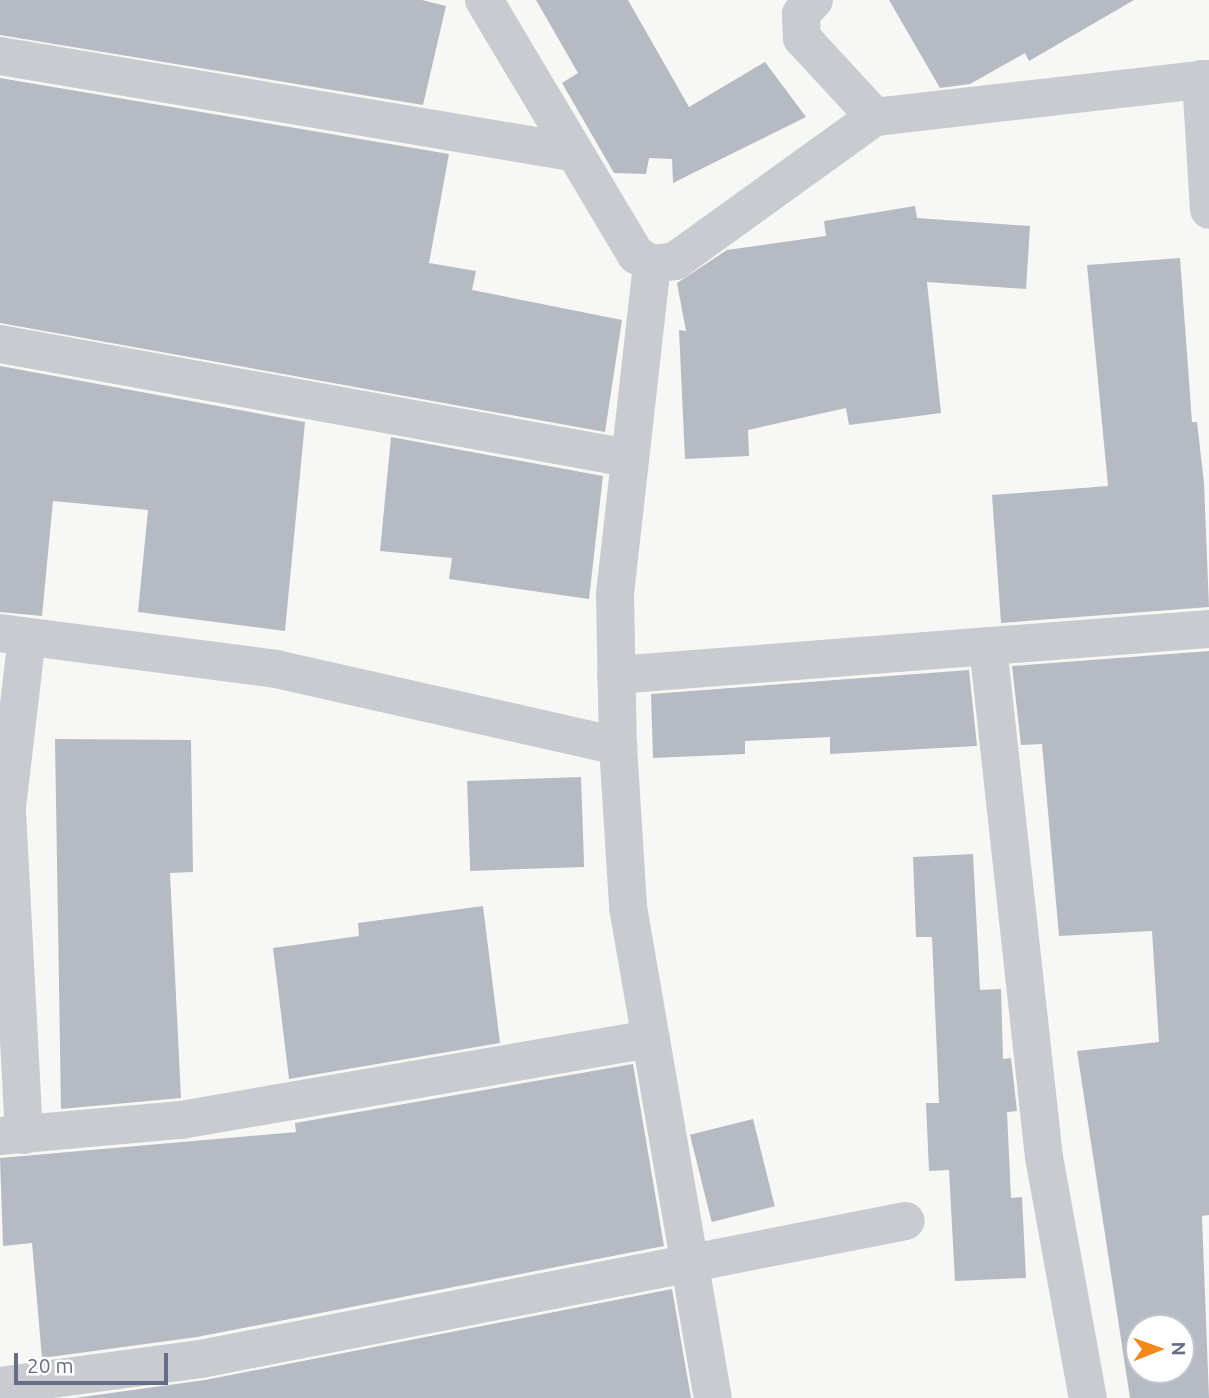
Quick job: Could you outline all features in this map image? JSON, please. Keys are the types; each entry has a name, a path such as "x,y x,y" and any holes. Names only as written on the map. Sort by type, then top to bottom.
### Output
{"street":[{"path":"484,0 571,152 636,255 652,264 676,261 875,117 1205,79 1209,210"},
{"path":"814,0 800,14 802,37 875,117"},
{"path":"0,56 571,152"},
{"path":"652,264 628,458 615,595 618,746 628,906 713,1398"},
{"path":"0,344 628,458"},
{"path":"616,675 1209,629"},
{"path":"618,746 276,669 14,635 7,807 12,1135 181,1120 651,1039"},
{"path":"988,646 1044,1157 1088,1398"},
{"path":"0,1386 201,1359 689,1266 906,1221"}],"building":[{"path":"0,0 422,0 446,6 423,105 0,35"},
{"path":"536,0 628,0 689,107 765,62 806,117 673,183 672,159 649,158 646,174 614,173 562,83 578,73"},
{"path":"889,0 1134,0 1029,61 1025,53 970,84 940,88"},
{"path":"0,78 449,154 429,263 476,271 472,290 622,320 605,432 0,323"},
{"path":"915,206 917,218 1030,226 1026,289 927,282 941,413 849,425 846,408 748,430 749,456 685,459 679,330 686,331 677,283 727,250 826,236 824,221"},
{"path":"1180,258 1192,422 1197,422 1204,483 1209,607 1001,623 992,495 1108,486 1087,265"},
{"path":"0,366 305,422 285,631 138,612 148,510 53,501 42,616 0,612"},
{"path":"391,437 603,476 589,599 449,579 452,558 380,551"},
{"path":"1209,651 1209,1215 1202,1216 1209,1398 1130,1398 1128,1384 1195,1384 1195,1314 1125,1314 1125,1365 1077,1051 1159,1042 1152,931 1059,936 1042,744 1021,745 1012,666"},
{"path":"969,670 977,746 830,754 830,737 745,741 745,754 653,758 651,694"},
{"path":"55,739 191,740 193,872 170,873 181,1098 61,1109"},
{"path":"581,777 584,867 470,871 467,781"},
{"path":"973,854 980,990 1001,989 1003,1059 1011,1058 1017,1111 1007,1112 1011,1198 1022,1197 1026,1278 955,1281 949,1170 929,1171 926,1103 939,1103 932,937 916,937 913,857"},
{"path":"483,906 500,1043 289,1079 273,948 359,936 358,923"},
{"path":"633,1064 664,1246 197,1337 42,1358 32,1243 3,1246 0,1158 296,1132 295,1123"},
{"path":"753,1119 775,1206 712,1222 690,1135"},
{"path":"672,1289 691,1398 75,1398 205,1380"}]}
